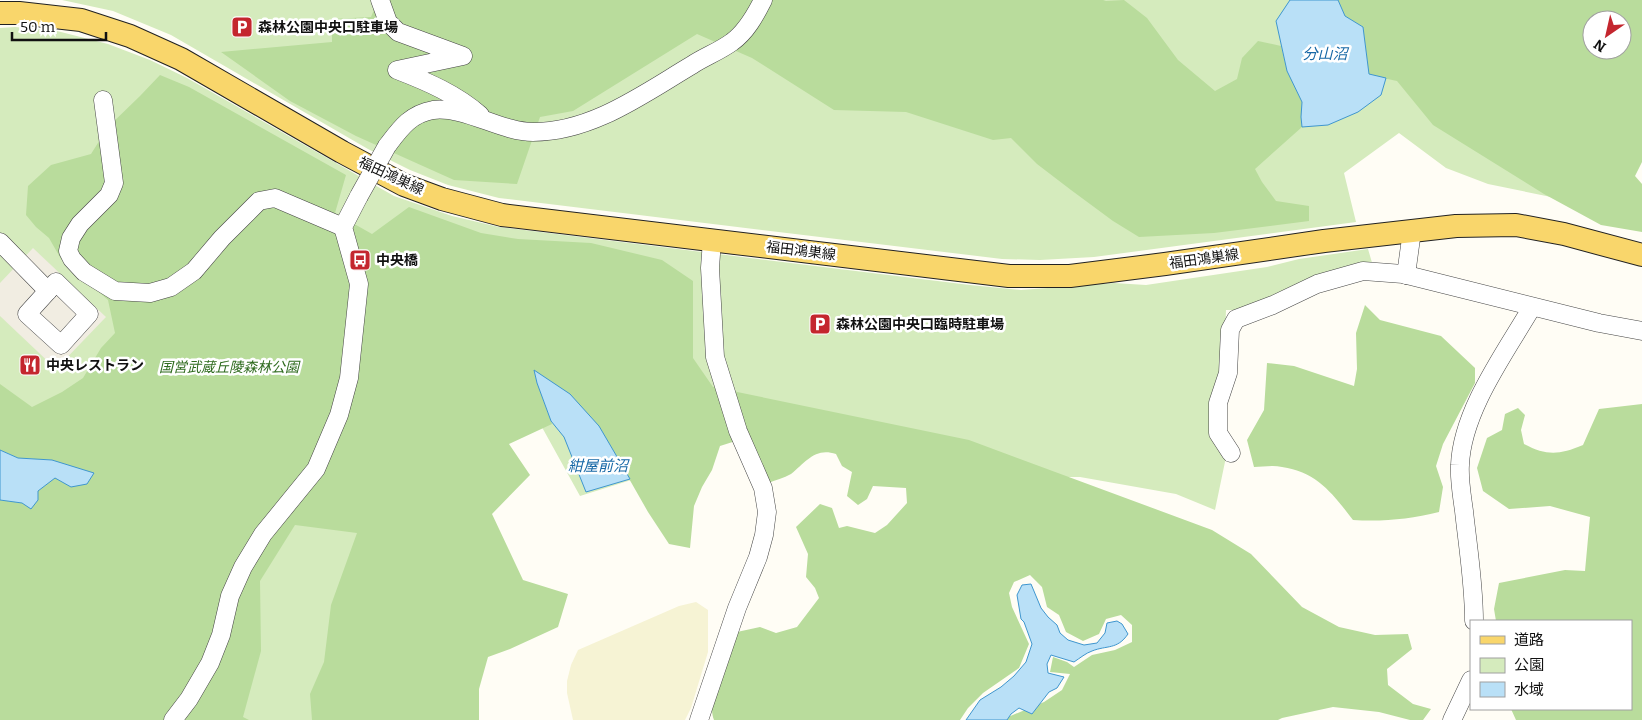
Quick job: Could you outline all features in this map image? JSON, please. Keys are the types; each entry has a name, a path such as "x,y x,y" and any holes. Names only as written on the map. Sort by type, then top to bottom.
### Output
{"main road":[{"name":"福田鴻巣線","path":"0,13 19,13 81,20 130,36 181,59 404,186 442,199 502,215 1009,276 1070,276 1324,241 1456,226 1516,225 1564,234 1642,255"}],"street":[{"path":"380,0 388,22 398,32 463,56 397,70 440,87 467,104 486,120"},
{"path":"173,720 189,699 210,662 220,635 230,596 243,567 263,534 316,469 339,416 349,378 359,284 343,227 387,146 403,124 417,115 435,110 458,113 509,128 532,132 578,126 614,110 732,42 754,19 763,0"},
{"path":"103,100 114,183 109,195 80,224 71,238 68,251 72,259 84,272 115,291 150,293 171,287 194,271 222,238 259,201 275,198 343,227"},
{"path":"1406,275 1412,231"},
{"path":"699,720 737,608 758,557 764,535 767,512 763,488 738,431 715,357 710,268 712,240"},
{"path":"0,242 48,291"},
{"path":"1231,453 1218,434 1218,403 1228,373 1230,330 1236,318 1273,306 1317,284 1363,271 1406,275 1599,323 1642,331"},
{"path":"69,295 91,276"},
{"path":"56,282 69,295 89,314 60,345 27,314 56,282"},
{"path":"1474,620 1474,591 1461,486 1460,465 1463,440 1473,408 1532,307"},
{"path":"1452,720 1470,682"}],"shaded area":[{"path":"33,248 106,317 56,369 0,316 0,283"},
{"path":"696,602 708,610 708,652 691,708 685,720 573,720 567,693 567,681 571,665 578,650 679,606"}],"green space":[{"path":"62,0 1642,0 1632,49 1632,10 1582,10 1582,60 1630,60 1600,207 1488,184 1446,168 1399,133 1344,173 1356,222 1094,257 1040,260 1002,259 499,198 448,185 410,170 368,149 171,35 113,11"},
{"path":"378,0 1124,0 1147,18 1178,60 1215,91 1237,79 1242,58 1258,41 1281,46 1287,71 1302,102 1302,127 1255,169 1276,201 1309,206 1309,221 1214,233 1139,237 1113,221 1037,164 1011,138 993,140 906,112 834,110 752,58 697,34 573,111 540,117 517,184 454,180 356,136 290,101 221,52 332,42 332,19 371,17"},
{"path":"1338,0 1642,0 1642,162 1635,176 1642,184 1642,232 1601,225 1544,194 1433,125 1397,81 1369,75 1363,27 1345,16"},
{"name":"国営武蔵丘陵森林公園","path":"15,27 57,31 108,44 150,60 187,78 394,196 452,216 499,227 1021,290 1114,283 1146,285 1267,267 1299,259 1368,249 1373,266 1241,310 1226,310 1224,369 1226,457 1215,510 1176,494 1080,477 1056,477 744,418 660,471 580,496 517,382 451,427 468,720 0,720 0,28"},
{"name":"国営武蔵丘陵森林公園","path":"160,75 189,87 346,175 335,213 372,234 409,207 481,233 518,239 591,243 662,260 693,281 693,358 713,387 969,440 1212,530 1251,554 1302,607 1339,627 1375,635 1408,634 1412,649 1387,669 1388,685 1413,704 1431,709 1423,720 1410,720 1379,712 1333,707 1278,720 1005,720 1044,702 1062,690 1070,674 1050,672 1053,657 1067,662 1074,667 1092,655 1115,650 1132,642 1132,625 1121,615 1106,619 1099,634 1083,641 1066,632 1059,615 1047,607 1042,587 1030,575 1014,582 1009,593 1012,607 1029,644 1019,668 983,693 968,708 960,720 714,720 712,711 715,688 737,632 760,627 776,633 797,627 819,598 815,588 806,577 808,554 796,527 820,504 832,508 839,528 847,526 875,533 887,525 907,503 906,488 873,486 867,499 858,505 847,496 852,472 842,466 836,454 829,452 816,454 791,474 768,483 742,439 720,446 712,470 694,506 690,548 669,544 648,512 599,426 534,370 552,424 509,444 530,475 492,514 523,580 568,594 558,627 488,657 479,689 479,720 312,720 310,694 324,662 331,605 357,533 295,525 260,581 261,651 243,717 249,720 0,720 0,500 22,503 55,478 52,460 18,458 0,450 0,384 32,407 62,392 83,378 101,348 115,333 108,300 61,259 49,238 26,215 28,186 51,165 91,154 108,127"},
{"path":"1365,305 1380,320 1441,336 1475,368 1475,383 1443,444 1436,466 1443,487 1439,512 1375,521 1353,520 1331,493 1315,479 1279,466 1254,467 1247,440 1264,410 1267,363 1294,366 1354,386 1357,369 1356,333"},
{"path":"1642,404 1642,720 1516,720 1511,710 1632,710 1632,620 1496,620 1494,609 1499,583 1565,570 1585,571 1590,517 1550,506 1509,509 1483,491 1477,468 1487,438 1502,430 1505,414 1518,408 1525,415 1521,430 1524,444 1540,451 1553,453 1567,451 1583,445 1599,409"}],"water":[{"name":"分山沼","path":"1290,0 1338,0 1345,16 1363,27 1369,74 1386,78 1381,95 1358,112 1328,125 1302,127 1302,102 1287,71 1276,21"},
{"name":"紺屋前沼","path":"534,370 570,394 599,426 630,479 586,492 564,437 551,421"},
{"path":"0,450 18,458 52,460 94,473 87,484 71,487 55,478 38,491 38,500 31,509 22,503 0,500"},
{"path":"1031,584 1041,608 1057,625 1060,633 1068,640 1084,645 1097,643 1105,633 1107,623 1117,621 1122,624 1128,634 1120,643 1097,649 1074,662 1051,655 1047,664 1048,673 1064,677 1057,688 1049,692 1032,714 1019,708 1007,720 966,720 980,700 1001,687 1026,662 1032,644 1024,622 1021,619 1017,595 1022,585"}],"place":[{"name":"森林公園中央口駐車場","path":"242,27"},
{"name":"中央橋","path":"360,260"},
{"name":"森林公園中央口臨時駐車場","path":"820,324"},
{"name":"中央レストラン","path":"30,365"}]}
